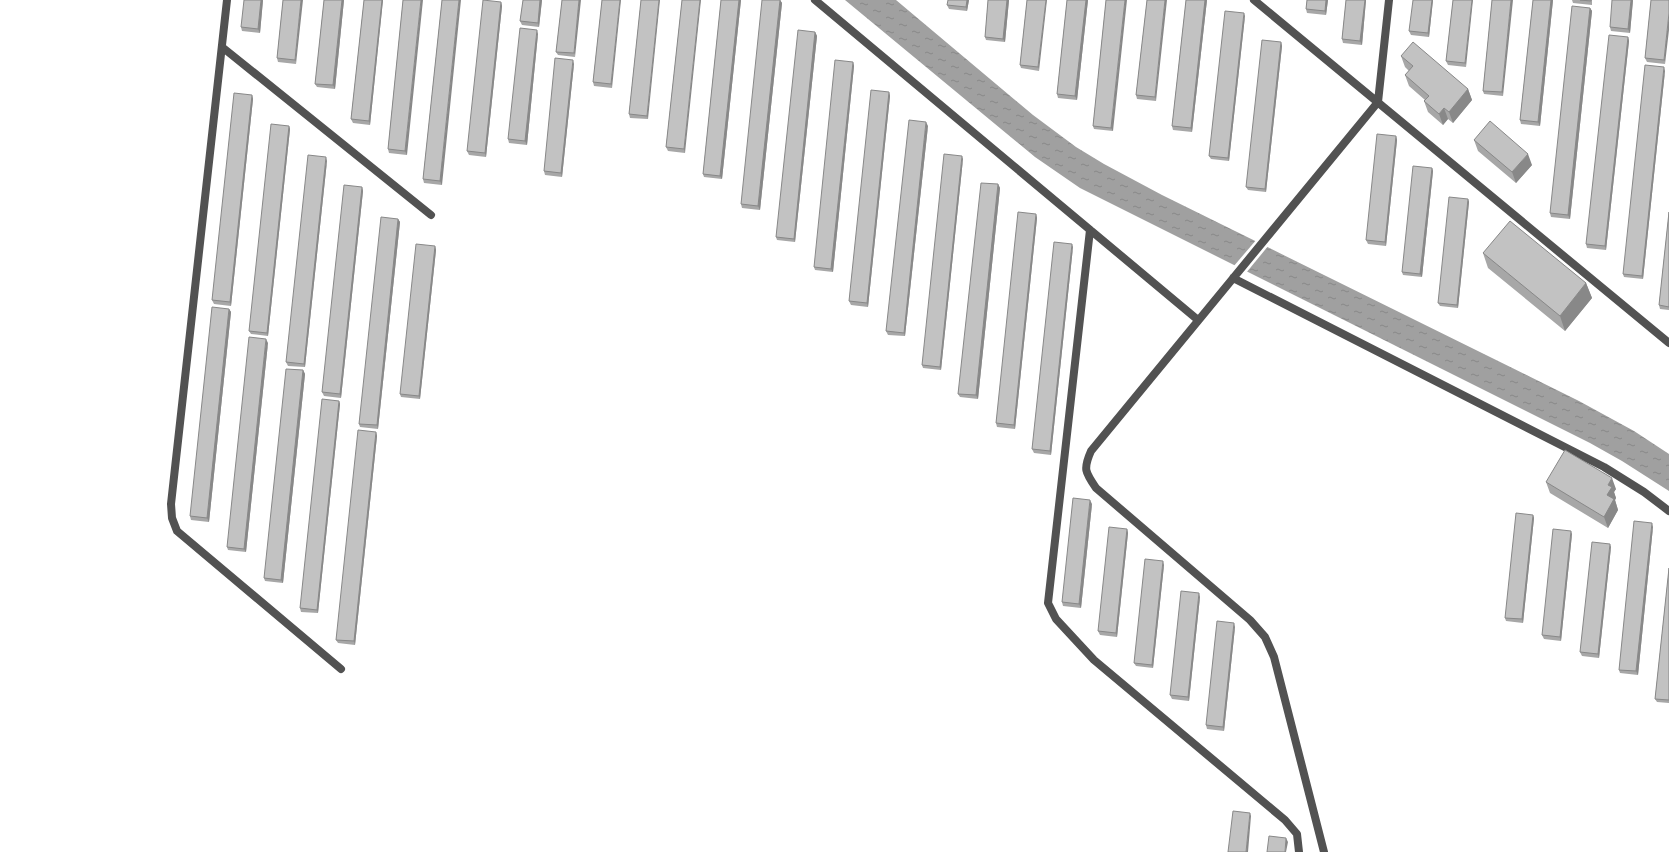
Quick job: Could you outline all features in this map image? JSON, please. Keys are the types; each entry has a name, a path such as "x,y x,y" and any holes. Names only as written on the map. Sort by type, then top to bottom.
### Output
{"lane":[{"path":"227,0 171,504 172,518 177,531 341,669"},
{"path":"815,0 1198,320"},
{"path":"1254,0 1669,343"},
{"path":"1324,852 1274,657 1265,638 1250,620 1096,488 1087,475 1086,463 1091,450 1233,278 1268,238 1378,102 1389,0"},
{"path":"222,46 431,215"},
{"path":"1090,230 1048,603 1056,619 1094,660 1285,820 1296,834 1298,852"},
{"path":"1233,278 1604,467 1644,492 1669,511"}],"water":[{"path":"845,0 896,0 1033,115 1076,147 1104,164 1162,195 1579,401 1634,431 1669,454 1669,491 1622,461 1590,443 1080,188 1035,157"}],"pier":[{"path":"1257,239 1269,245 1246,273 1233,267"}],"building":[{"path":"244,0 261,0 258,29 241,27"},
{"path":"283,0 301,0 295,60 277,58"},
{"path":"324,0 342,0 333,85 315,84"},
{"path":"364,0 382,0 369,121 351,119"},
{"path":"403,0 421,0 405,151 388,149"},
{"path":"442,0 459,0 440,181 423,179"},
{"path":"483,0 501,2 485,153 467,151"},
{"path":"523,0 540,0 538,23 520,21"},
{"path":"562,0 579,0 574,53 556,52"},
{"path":"602,0 620,0 611,84 593,82"},
{"path":"641,0 659,0 647,116 629,114"},
{"path":"682,0 700,0 684,149 666,147"},
{"path":"721,0 739,0 720,176 703,174"},
{"path":"762,0 780,0 758,206 741,204"},
{"path":"948,0 967,0 966,7 947,5"},
{"path":"988,0 1007,0 1003,39 985,37"},
{"path":"1027,0 1046,0 1038,67 1020,65"},
{"path":"1067,0 1086,0 1075,96 1057,94"},
{"path":"1106,0 1125,0 1111,128 1093,126"},
{"path":"1147,0 1165,0 1155,97 1136,95"},
{"path":"1186,0 1205,0 1191,128 1172,126"},
{"path":"1307,0 1326,0 1325,11 1306,9"},
{"path":"1346,0 1365,0 1360,41 1342,39"},
{"path":"1413,0 1432,0 1428,33 1409,31"},
{"path":"1453,0 1472,0 1465,63 1446,61"},
{"path":"1492,0 1511,0 1502,92 1483,91"},
{"path":"1533,0 1551,0 1538,122 1520,120"},
{"path":"1612,0 1631,0 1628,29 1610,27"},
{"path":"1651,0 1669,0 1664,60 1645,58"},
{"path":"1572,6 1590,8 1568,215 1550,213"},
{"path":"1225,11 1244,13 1228,158 1209,156"},
{"path":"520,28 537,30 525,141 508,139"},
{"path":"798,30 815,32 794,239 776,237"},
{"path":"1609,35 1628,37 1605,246 1586,244"},
{"path":"1262,40 1281,42 1265,189 1246,187"},
{"path":"1413,42 1468,89 1449,112 1444,108 1439,114 1424,101 1429,96 1405,75 1413,66 1401,56"},
{"path":"555,58 573,60 561,173 544,171"},
{"path":"835,60 853,62 831,269 814,267"},
{"path":"1645,65 1664,67 1642,276 1623,274"},
{"path":"871,90 889,92 867,303 849,301"},
{"path":"234,93 252,95 230,302 212,300"},
{"path":"909,120 926,122 904,333 886,331"},
{"path":"1490,121 1528,154 1512,172 1474,140"},
{"path":"271,124 289,126 267,333 249,331"},
{"path":"1377,134 1396,136 1385,242 1366,240"},
{"path":"944,154 962,156 940,367 922,365"},
{"path":"308,155 326,157 304,364 286,362"},
{"path":"1413,166 1432,168 1420,274 1402,272"},
{"path":"981,183 998,184 976,395 958,394"},
{"path":"344,185 362,187 340,394 322,392"},
{"path":"1449,197 1468,199 1457,305 1438,303"},
{"path":"1018,212 1036,214 1014,425 996,423"},
{"path":"1669,212 1669,307 1659,305"},
{"path":"381,217 398,219 377,425 359,424"},
{"path":"1510,221 1586,283 1560,316 1483,253"},
{"path":"1054,242 1072,244 1050,451 1032,449"},
{"path":"416,244 435,246 419,396 400,394"},
{"path":"212,307 229,309 207,518 190,516"},
{"path":"249,337 266,339 244,549 227,547"},
{"path":"286,369 303,370 281,580 264,578"},
{"path":"322,399 339,401 317,610 300,608"},
{"path":"358,430 376,432 354,641 336,640"},
{"path":"1565,450 1612,478 1608,485 1612,487 1607,495 1614,499 1604,517 1546,482"},
{"path":"1073,498 1090,500 1079,604 1062,602"},
{"path":"1516,513 1533,515 1522,619 1505,618"},
{"path":"1634,521 1652,523 1636,671 1619,670"},
{"path":"1109,527 1127,529 1116,633 1098,631"},
{"path":"1553,529 1571,531 1560,637 1542,635"},
{"path":"1592,542 1610,544 1598,654 1580,652"},
{"path":"1145,559 1163,561 1152,665 1134,663"},
{"path":"1669,568 1669,700 1655,699"},
{"path":"1181,591 1199,593 1188,697 1170,695"},
{"path":"1217,621 1234,623 1223,727 1206,725"},
{"path":"1233,811 1250,813 1246,852 1228,852"},
{"path":"1269,836 1286,838 1285,852 1267,852"}]}
